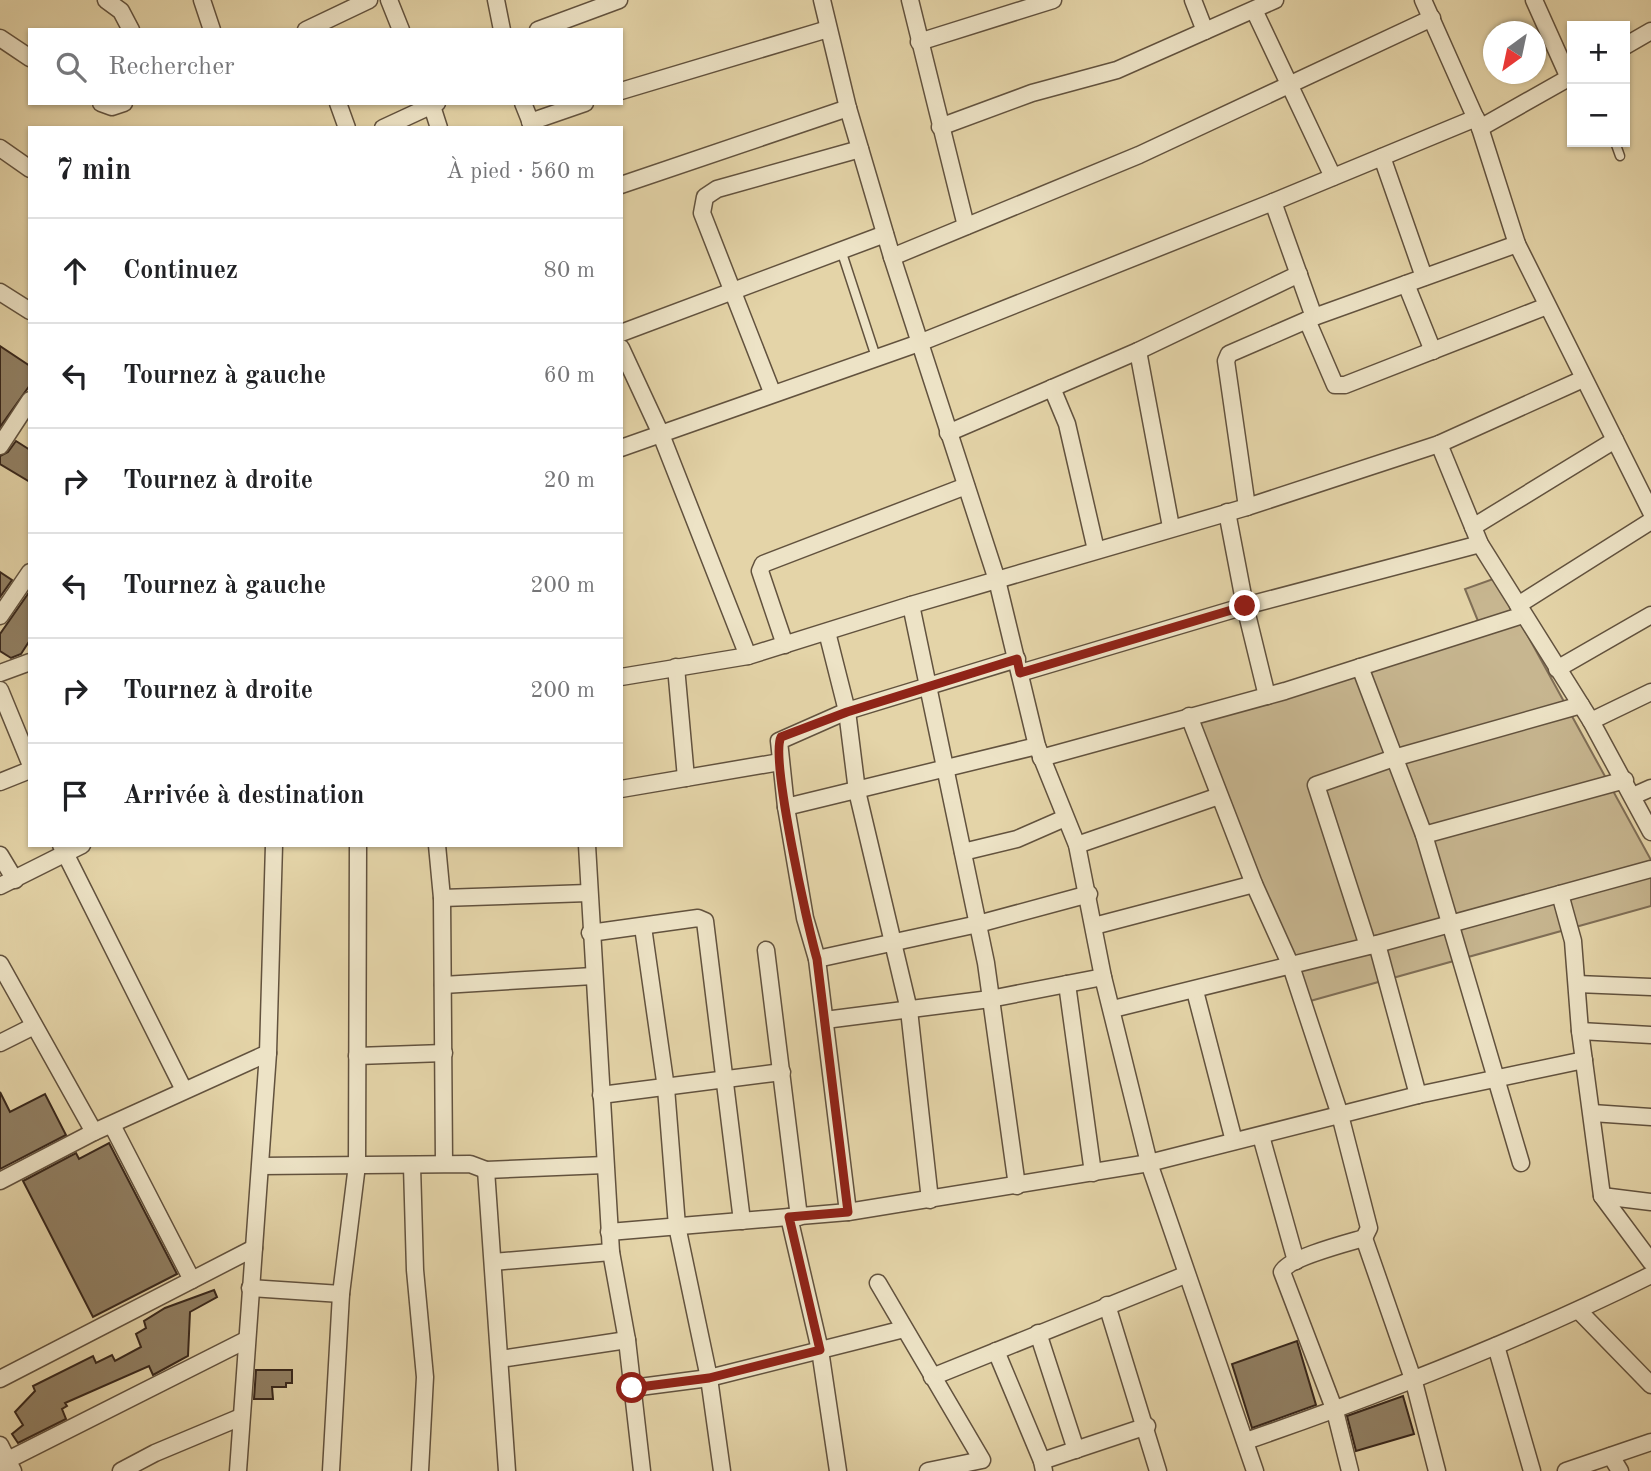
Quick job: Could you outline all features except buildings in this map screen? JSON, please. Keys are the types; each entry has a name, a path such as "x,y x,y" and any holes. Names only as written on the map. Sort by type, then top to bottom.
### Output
{"street":[{"path":"106,0 121,11 130,28"},
{"path":"202,0 211,28"},
{"path":"310,28 369,0"},
{"path":"389,0 400,28"},
{"path":"496,0 502,28"},
{"path":"543,28 619,0"},
{"path":"822,0 848,107 885,234 997,580 1039,752 1077,845 1104,977 1149,1163 1185,1275 1255,1471"},
{"path":"910,0 966,226"},
{"path":"919,42 1053,0"},
{"path":"1193,0 1205,31"},
{"path":"940,127 1031,93 1117,70 1275,0"},
{"path":"1423,0 1478,123 1517,244 1651,512"},
{"path":"1534,0 1567,70"},
{"path":"1254,10 1333,177"},
{"path":"892,257 1139,155 1432,18"},
{"path":"623,90 828,29"},
{"path":"1630,43 1651,31"},
{"path":"0,38 28,57"},
{"path":"623,447 772,392 919,343 1382,157 1478,123 1567,80"},
{"path":"339,105 346,126"},
{"path":"387,126 431,105"},
{"path":"433,105 438,126"},
{"path":"524,105 532,125 580,105"},
{"path":"623,184 848,107"},
{"path":"0,148 28,168"},
{"path":"772,392 702,213 705,197 717,189 860,149"},
{"path":"1382,157 1424,277"},
{"path":"1273,202 1335,384 1345,385 1547,306"},
{"path":"623,332 885,234"},
{"path":"1247,507 1226,361 1237,349 1311,319 1517,244"},
{"path":"948,433 1138,351 1299,274"},
{"path":"1406,284 1433,351"},
{"path":"0,292 28,310"},
{"path":"1138,351 1171,527"},
{"path":"623,352 660,432 748,656"},
{"path":"623,677 748,656 1171,527 1247,507 1439,444 1583,379"},
{"path":"1052,388 1067,424 1097,550"},
{"path":"0,446 28,403"},
{"path":"1473,527 1615,440"},
{"path":"1439,444 1480,544 1591,721 1651,832"},
{"path":"785,645 760,571 764,564 966,486"},
{"path":"1227,512 1245,606 1267,696"},
{"path":"786,807 1189,716 1267,696 1360,667 1520,610 1651,522"},
{"path":"848,1212 817,959 805,918 786,807 780,762 781,737 847,712 930,687 1480,544"},
{"path":"0,616 28,575"},
{"path":"911,605 978,924 1017,1186"},
{"path":"1557,669 1651,615"},
{"path":"827,632 847,712 857,791 909,1010 930,1200"},
{"path":"0,673 28,663"},
{"path":"676,667 686,778"},
{"path":"1360,667 1424,835 1521,1163"},
{"path":"0,690 28,758"},
{"path":"1591,721 1651,692"},
{"path":"1418,1095 1373,945 1316,785 1394,758 1581,705"},
{"path":"1189,716 1254,884 1291,966 1340,1115 1369,1228 1364,1237 1296,1261 1284,1267 1282,1272 1335,1411 1350,1471"},
{"path":"623,789 780,762"},
{"path":"0,782 28,772"},
{"path":"1424,835 1625,780"},
{"path":"1633,796 1651,788"},
{"path":"1077,845 1219,796"},
{"path":"963,852 1017,839 1065,818"},
{"path":"238,1471 268,1053 274,847"},
{"path":"331,1471 341,1294 357,1165 358,847"},
{"path":"437,847 442,898 444,1163"},
{"path":"587,847 609,1231 627,1340 642,1471"},
{"path":"0,855 7,883 63,850 184,1090"},
{"path":"1113,1009 1195,991 1373,945 1651,869"},
{"path":"1094,926 1254,884"},
{"path":"442,898 588,893"},
{"path":"817,959 978,924 1089,894"},
{"path":"1560,894 1573,941 1580,1031 1602,1196 1651,1262"},
{"path":"590,933 643,928 698,918 705,921 742,1221"},
{"path":"643,928 666,1088 677,1226 709,1378 722,1471"},
{"path":"766,950 782,1072 794,1217 820,1350 838,1471"},
{"path":"0,964 94,1132"},
{"path":"443,985 593,976"},
{"path":"825,1020 990,999 1104,977"},
{"path":"1066,984 1093,1173"},
{"path":"1577,984 1651,987"},
{"path":"1195,991 1234,1141"},
{"path":"0,1043 34,1026"},
{"path":"1580,1031 1651,1034"},
{"path":"0,1181 94,1132 268,1053"},
{"path":"357,1056 444,1053"},
{"path":"609,1231 848,1212 1093,1173 1149,1163 1418,1095 1584,1060"},
{"path":"601,1095 782,1072"},
{"path":"1592,1114 1651,1116"},
{"path":"112,1125 192,1280"},
{"path":"1261,1136 1296,1261"},
{"path":"261,1166 412,1166 444,1163 470,1164 486,1170 605,1165"},
{"path":"412,1166 415,1270 425,1377 421,1471"},
{"path":"486,1170 507,1471"},
{"path":"1602,1196 1651,1202"},
{"path":"1364,1237 1414,1382 1437,1471"},
{"path":"0,1379 254,1248"},
{"path":"493,1262 611,1252"},
{"path":"932,1377 1107,1304 1185,1275"},
{"path":"1246,1441 1414,1382 1579,1311 1651,1275"},
{"path":"878,1283 982,1460 928,1471"},
{"path":"250,1288 341,1294"},
{"path":"1107,1304 1147,1426 1158,1471"},
{"path":"1579,1311 1651,1385"},
{"path":"632,1388 709,1378 904,1329"},
{"path":"1038,1333 1076,1450"},
{"path":"0,1445 7,1465 246,1340"},
{"path":"500,1359 627,1340"},
{"path":"1496,1346 1532,1471"},
{"path":"996,1351 1043,1466 1076,1450 1147,1426"},
{"path":"121,1471 155,1452 241,1417"},
{"path":"1566,1471 1651,1442"},
{"path":"1611,1455 1620,1471"}],"lane":[{"path":"1617,147 1620,156"},
{"path":"841,250 876,357"}],"shaded area":[{"path":"1496,578 1651,860 1651,906 1303,1003 1190,718 1478,621 1465,589"}],"route":[{"path":"632,1388 709,1378 820,1350 789,1217 848,1212 817,959 805,918 786,807 780,762 781,737 847,712 1017,659 1020,673 1245,606"}]}
